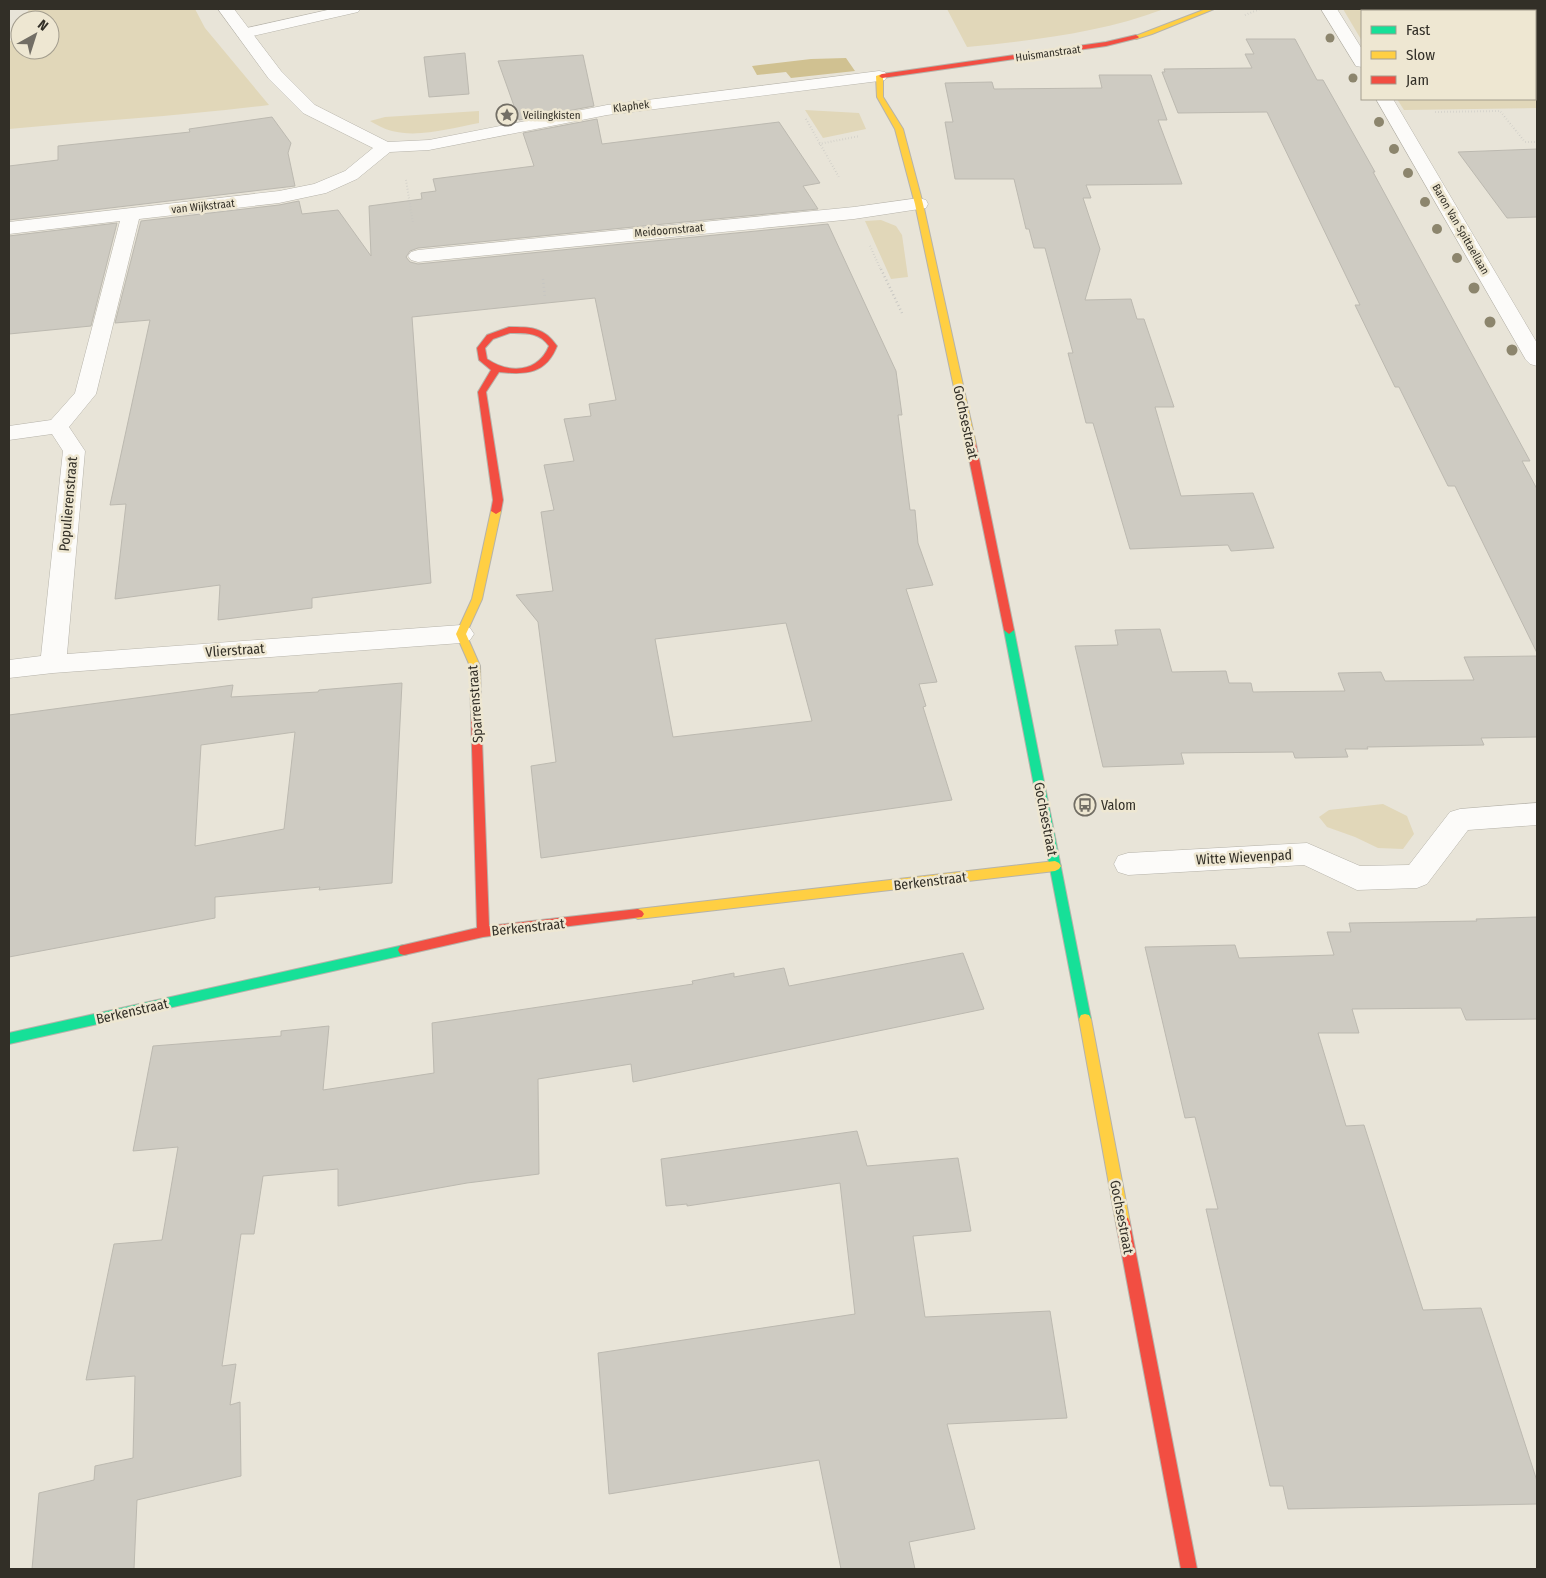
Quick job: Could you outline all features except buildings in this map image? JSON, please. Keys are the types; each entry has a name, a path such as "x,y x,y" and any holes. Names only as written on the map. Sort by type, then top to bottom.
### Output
{"street":[{"path":"226,9 275,74 309,109 385,147"},
{"path":"244,33 352,9"},
{"name":"Huismanstraat","path":"879,76 1106,44 1150,33 1211,9"},
{"path":"1329,9 1361,60"},
{"name":"Klaphek","path":"385,147 429,146 607,110 879,76"},
{"name":"Gochsestraat","path":"879,76 880,97 898,129 919,204 953,357 1055,866 1189,1569"},
{"name":"Baron Van Spittaellaan","path":"1388,106 1537,360"},
{"name":"van Wijkstraat","path":"9,228 279,197 319,189 351,175 385,147"},
{"name":"Meidoornstraat","path":"418,256 844,214 919,204"},
{"path":"9,433 58,426 85,394 130,214"},
{"path":"509,330 529,330 546,336 553,346 550,358 536,367 516,372 496,369 483,360 481,348 490,337 509,330"},
{"path":"462,634 477,599 498,500 482,392 496,369"},
{"name":"Populierenstraat","path":"53,664 74,451 58,426"},
{"name":"Vlierstraat","path":"9,669 53,664 462,634"},
{"name":"Sparrenstraat","path":"462,634 475,666 483,932"},
{"name":"Witte Wievenpad","path":"1128,864 1307,854 1357,878 1418,876 1460,820 1537,814"},
{"name":"Berkenstraat","path":"9,1039 483,932 1055,866"}],"path":[{"path":"1388,106 1500,112 1525,142 1537,142"},
{"path":"406,180 418,256"},
{"path":"538,243 544,292 546,336"}],"shaded area":[{"path":"195,9 205,28 269,105 9,129 9,41 10,60 60,60 60,10 29,10"},
{"path":"947,9 1164,9 1092,30 967,47"},
{"path":"1343,9 1403,9 1361,10 1361,39"},
{"path":"1403,9 1502,10 1404,10"},
{"path":"846,58 855,71 791,78 786,72 757,75 752,66 811,59"},
{"path":"1537,92 1537,108 1404,110 1398,100 1536,100"},
{"path":"805,110 859,113 866,129 823,138"},
{"path":"479,111 479,123 424,133 392,131 370,121 385,117"},
{"path":"881,220 896,226 902,235 908,277 891,279 865,221"},
{"path":"1383,804 1407,816 1414,834 1403,849 1378,848 1327,827 1319,817 1329,810"}],"traffic: fast":[{"path":"1009,630 1085,1019"},
{"path":"9,1039 404,950"}],"traffic: slow":[{"path":"1136,37 1211,9"},
{"path":"882,76 879,76 880,97 899,129 919,204 971,444"},
{"path":"476,712 475,666 461,634 477,599 496,511"},
{"path":"638,914 1055,866"},
{"path":"1085,1019 1123,1223"}],"traffic: jam":[{"path":"882,76 1106,44 1136,37"},
{"path":"496,369 483,360 481,348 490,337 509,330 529,330 546,336 553,346 544,362 538,366 514,371 496,369 482,392 498,500 496,511"},
{"path":"971,444 1009,630"},
{"path":"476,712 483,932"},
{"path":"404,950 483,932 638,914"},
{"path":"1123,1223 1189,1569"}],"place":[{"name":"Veilingkisten","path":"507,115"},
{"name":"Valom","path":"1085,805"}]}
